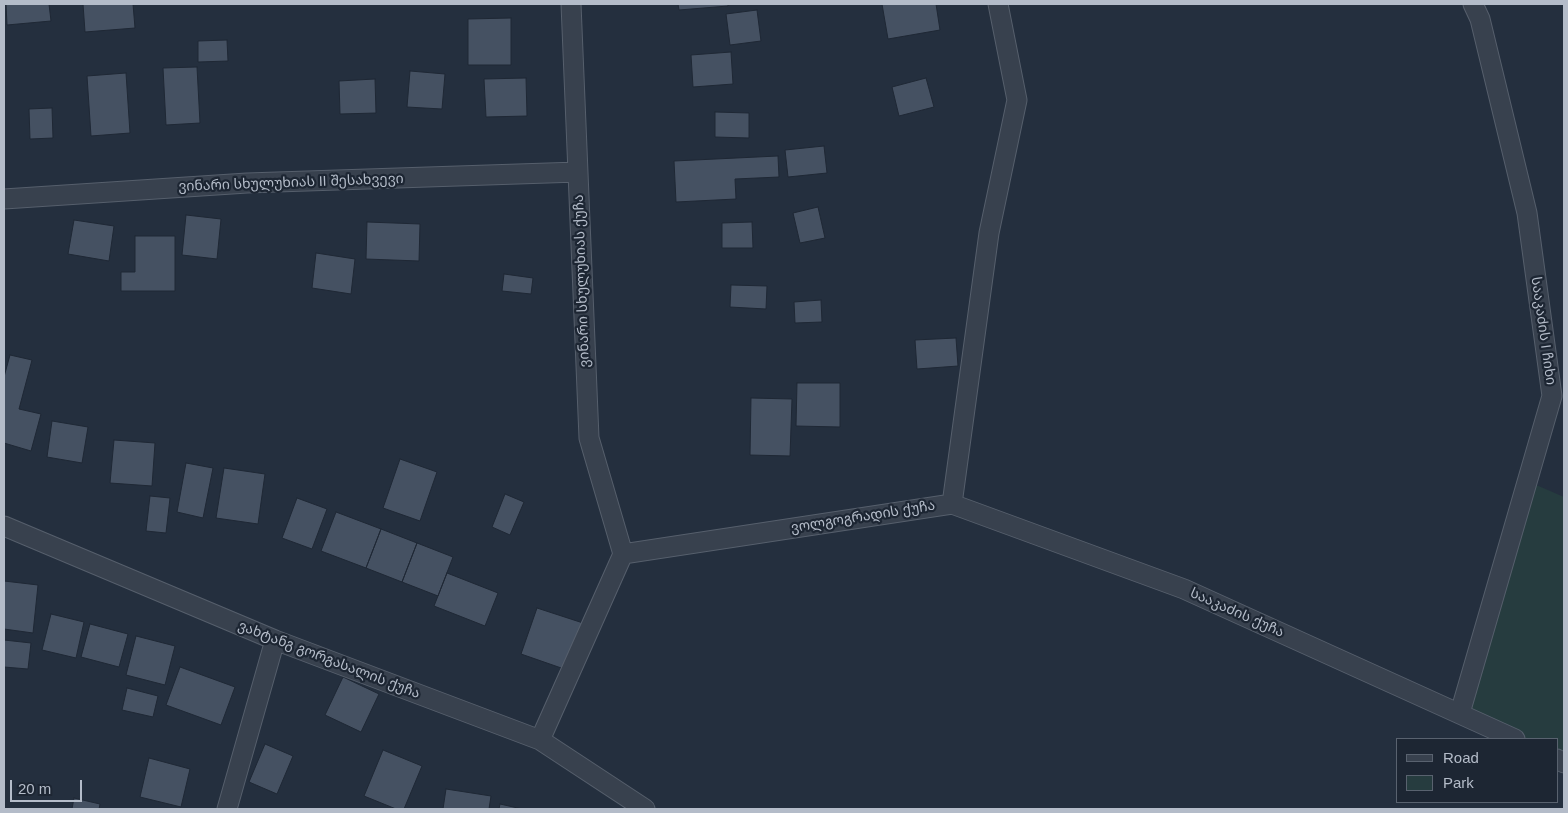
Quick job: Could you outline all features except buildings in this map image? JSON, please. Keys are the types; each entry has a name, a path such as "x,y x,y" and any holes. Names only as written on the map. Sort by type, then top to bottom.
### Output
{"street":[{"name":"ვინარი სხულუხიას ქუჩა","path":"571,4 589,438 623,554"},
{"name":"ვოლგოგრადის ქუჩა","path":"623,554 952,504 989,233 1017,100 998,4"},
{"name":"სააკაძის I ჩიხი","path":"1460,713 1552,396 1527,213 1480,20 1473,4"},
{"name":"ვინარი სხულუხიას II შესახვევი","path":"4,199 246,183 578,172"},
{"name":"სააკაძის ქუჩა","path":"952,504 1184,589 1513,738"},
{"name":"ვახტანგ გორგასალის ქუჩა","path":"4,526 275,640 540,740 645,809"},
{"path":"540,740 623,554"},
{"path":"227,809 275,640"}],"green space":[{"path":"1527,481 1564,497 1564,763 1558,760 1558,738 1513,738 1460,713"}]}
